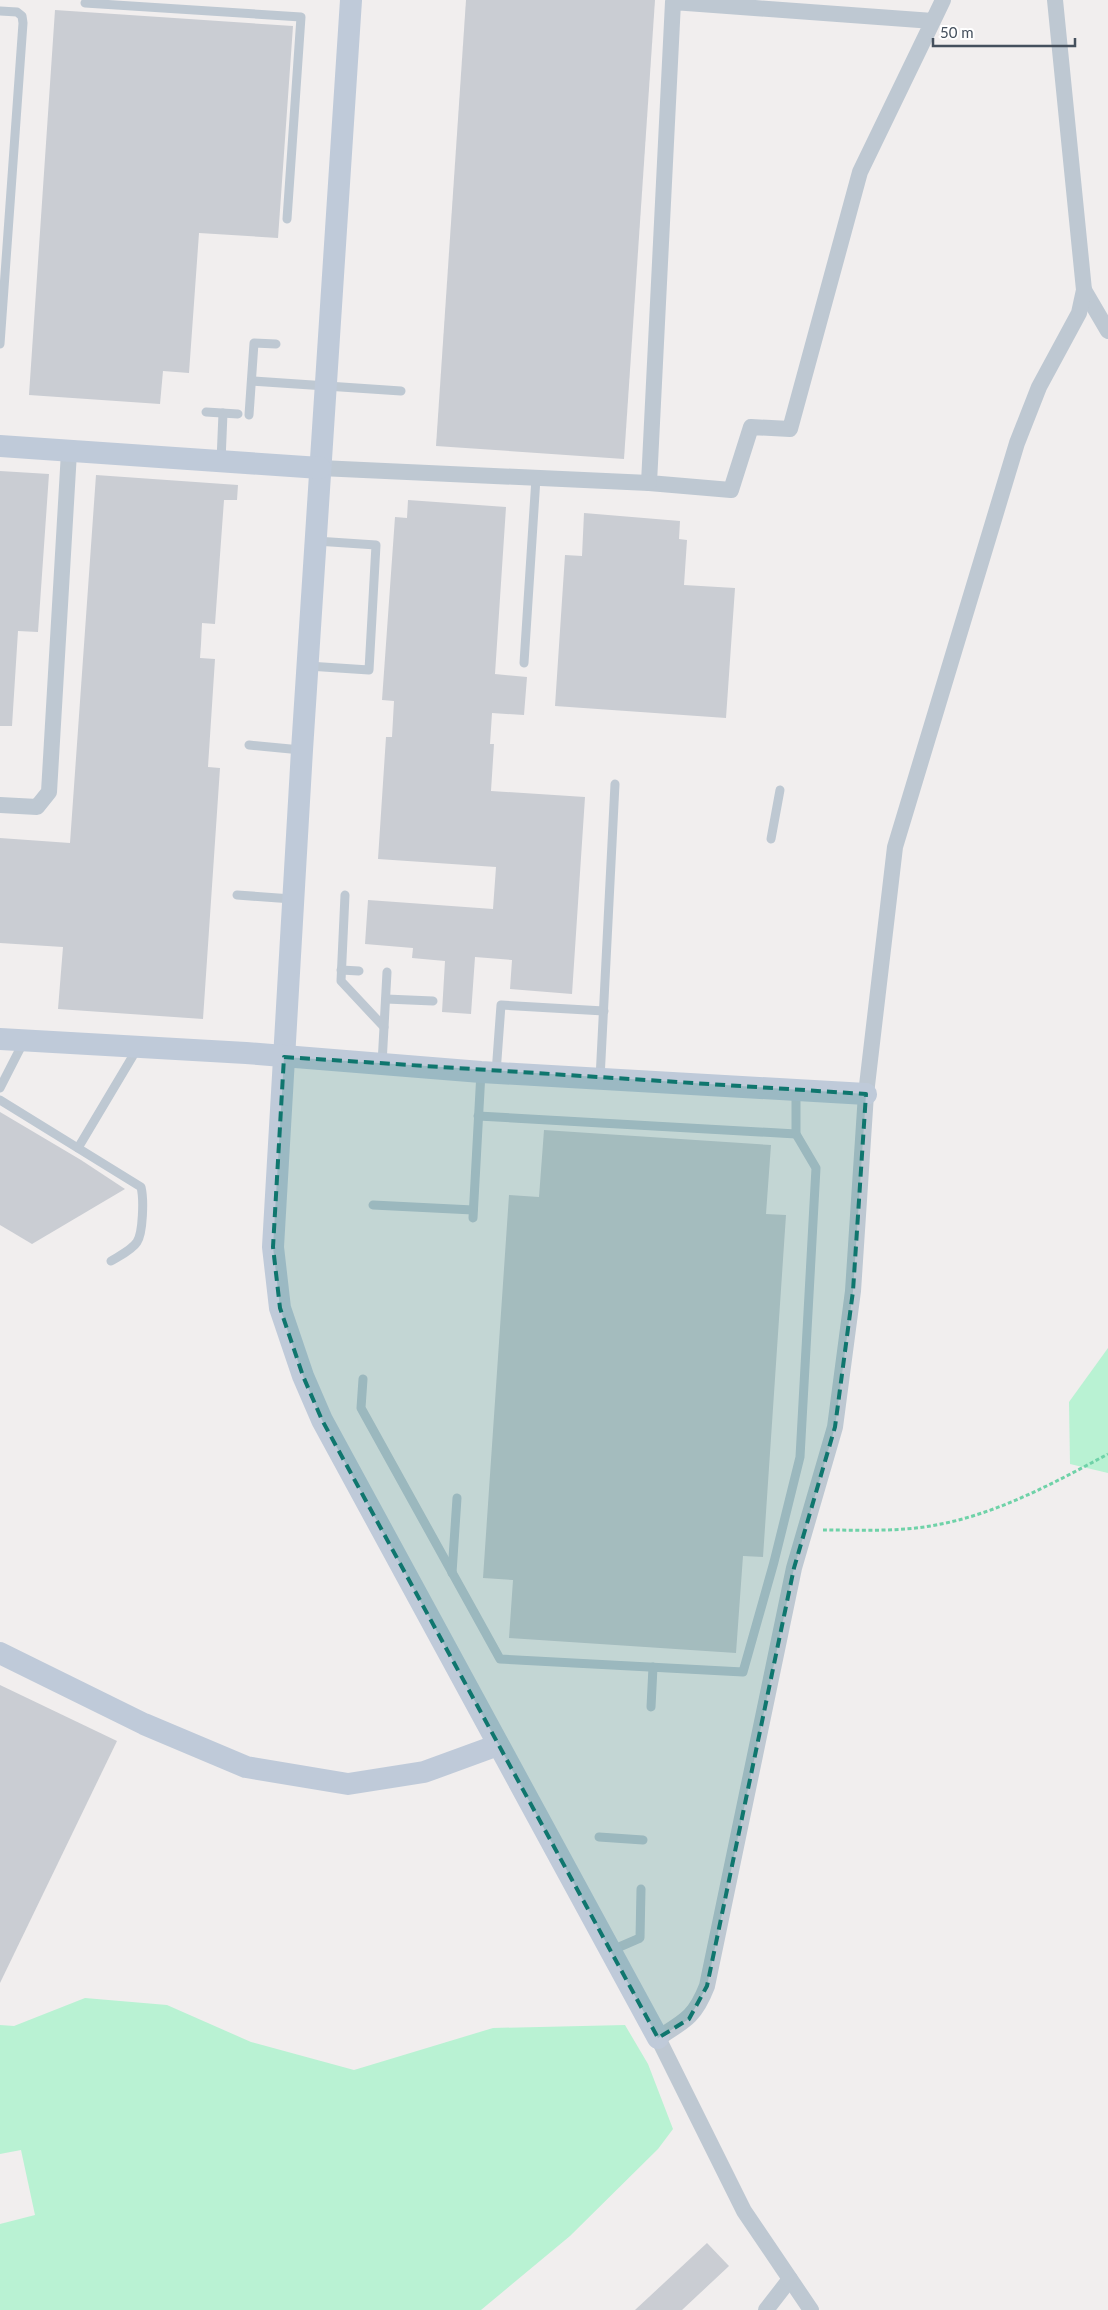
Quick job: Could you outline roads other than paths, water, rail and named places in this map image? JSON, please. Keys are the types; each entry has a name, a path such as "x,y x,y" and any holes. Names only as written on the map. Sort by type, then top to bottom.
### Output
{"street":[{"path":"351,0 307,666 284,1057 274,1247 280,1308 302,1376 322,1420 658,2038 744,2211 811,2310"},
{"path":"0,446 220,462 649,483 731,490 751,427 790,428 860,172 943,0"},
{"path":"658,2038 688,2019 700,2004 706,1986 794,1568 835,1427 853,1291 866,1094 895,847 1017,443 1039,387 1079,313 1084,290 1055,0"},
{"path":"649,483 673,2 932,22"},
{"path":"1084,290 1108,331"},
{"path":"0,805 37,807 49,792 69,452"},
{"path":"0,1039 284,1057 382,1066 866,1094"},
{"path":"0,1653 144,1724 246,1767 348,1784 424,1772 498,1745"},
{"path":"766,2310 790,2279"}],"lane":[{"path":"85,3 301,17 287,219"},
{"path":"0,10 17,12 22,16 23,23 0,344"},
{"path":"249,415 254,343 276,344"},
{"path":"252,381 401,391"},
{"path":"206,412 238,414"},
{"path":"220,462 223,413"},
{"path":"524,663 536,478"},
{"path":"307,666 369,670 376,544 316,541"},
{"path":"249,745 302,750"},
{"path":"600,1079 616,784"},
{"path":"771,839 780,790"},
{"path":"237,896 294,899"},
{"path":"345,896 341,981 384,1027"},
{"path":"341,970 359,970"},
{"path":"382,1066 387,972"},
{"path":"386,999 433,1001"},
{"path":"373,1205 417,1211 473,1214 478,1116 489,1072 500,1005 604,1011"},
{"path":"0,1088 25,1041"},
{"path":"78,1148 138,1047"},
{"path":"363,1378 361,1408 500,1659 743,1672 774,1562 800,1457 816,1168 796,1134 796,1089"},
{"path":"0,1100 141,1188 143,1194 140,1235 136,1244 111,1261"},
{"path":"478,1116 796,1134"},
{"path":"452,1573 457,1498"},
{"path":"651,1707 653,1667"},
{"path":"598,1837 643,1840"},
{"path":"610,1952 640,1938 641,1889"}]}
